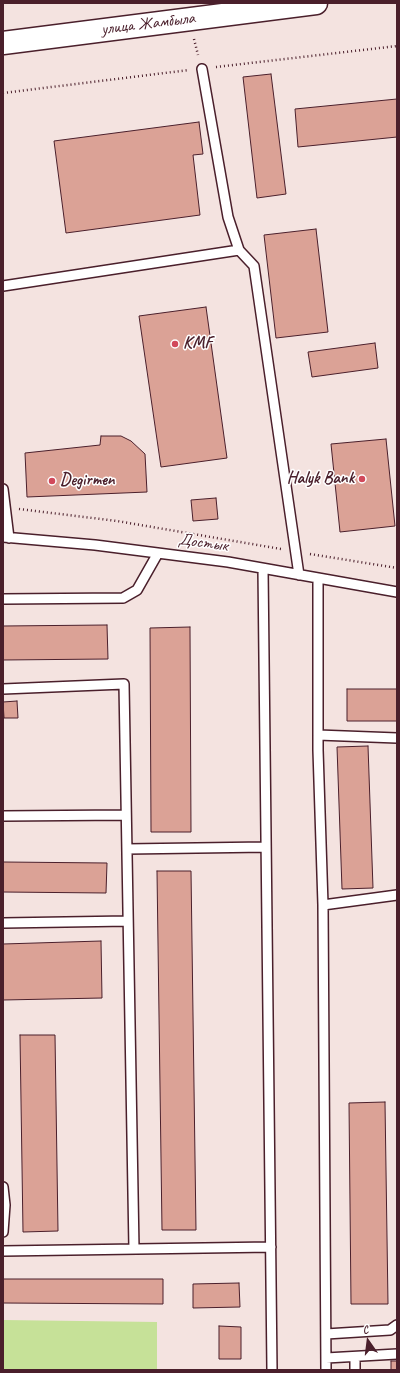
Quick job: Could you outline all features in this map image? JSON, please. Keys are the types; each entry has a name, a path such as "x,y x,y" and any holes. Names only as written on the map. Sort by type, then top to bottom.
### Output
{"street":[{"name":"улица Жамбыла","path":"3,43 316,3"}],"lane":[{"path":"202,69 228,218 239,250 254,266 299,575"},
{"path":"3,286 239,250"},
{"path":"3,489 6,537"},
{"name":"Достык","path":"6,537 95,545 158,553 397,592"},
{"path":"3,599 123,598 137,590 158,553"},
{"path":"263,569 272,1370"},
{"path":"318,578 318,735 323,905 326,1370"},
{"path":"3,689 124,684 134,1249"},
{"path":"318,735 397,738"},
{"path":"3,816 126,816"},
{"path":"127,849 266,847"},
{"path":"323,905 397,895"},
{"path":"3,923 128,921"},
{"path":"3,1187 5,1205 3,1232"},
{"path":"3,1251 271,1247"},
{"path":"326,1334 390,1330 397,1325"},
{"path":"326,1358 397,1354"},
{"path":"355,1357 355,1370"}],"path":[{"path":"193,36 202,69"},
{"path":"17,508 117,521 283,549"},
{"path":"306,553 397,568"}],"green space":[{"path":"3,1320 157,1322 157,1370 3,1370"}],"building":[{"path":"271,74 286,194 257,198 243,77"},
{"path":"397,99 397,137 298,147 295,109"},
{"path":"199,122 203,154 193,155 200,215 66,233 54,141"},
{"path":"316,229 328,332 276,338 264,235"},
{"path":"206,307 227,458 161,467 139,316"},
{"path":"375,343 378,368 312,377 308,352"},
{"path":"101,436 121,436 131,441 145,454 147,492 27,497 25,453 100,445"},
{"path":"386,439 395,526 340,532 331,444"},
{"path":"216,498 218,519 193,521 191,500"},
{"path":"107,625 108,659 3,660 3,626"},
{"path":"190,627 191,832 151,832 150,628"},
{"path":"347,689 397,689 397,721 347,721"},
{"path":"17,701 18,718 4,718 3,702"},
{"path":"368,746 373,888 342,889 337,747"},
{"path":"3,862 107,863 106,893 3,892"},
{"path":"157,871 191,871 196,1230 162,1230"},
{"path":"101,941 102,998 3,1000 3,944"},
{"path":"20,1035 55,1035 58,1231 23,1232"},
{"path":"385,1102 388,1304 351,1304 349,1103"},
{"path":"3,1279 163,1279 163,1304 3,1303"},
{"path":"239,1283 240,1307 193,1308 193,1284"},
{"path":"219,1326 241,1327 241,1359 219,1359"},
{"path":"391,1361 397,1361 397,1370 391,1370"}],"place":[{"name":"KMF","path":"175,344"},
{"name":"Halyk Bank","path":"362,479"},
{"name":"Degirmen","path":"52,481"}]}
